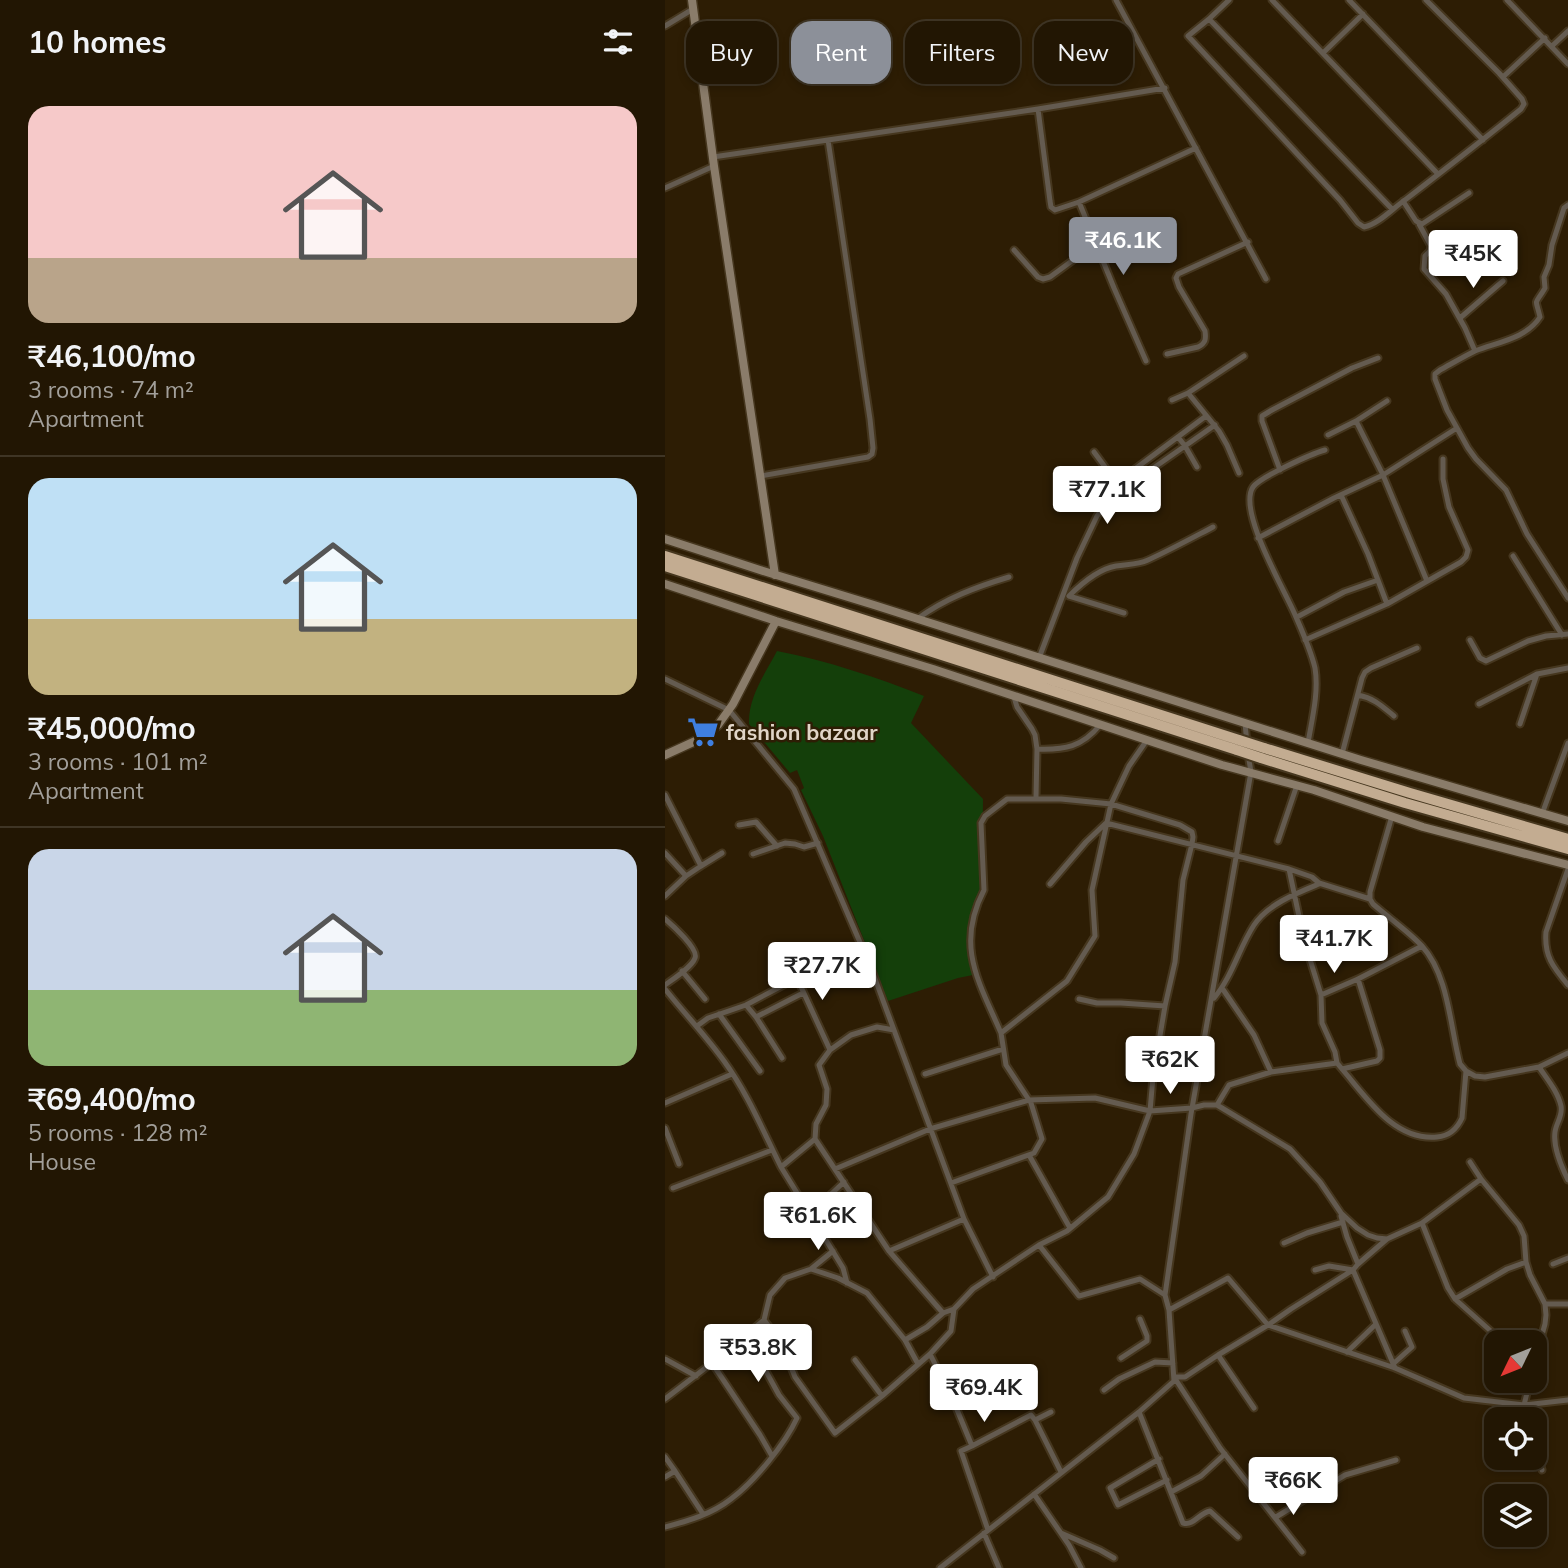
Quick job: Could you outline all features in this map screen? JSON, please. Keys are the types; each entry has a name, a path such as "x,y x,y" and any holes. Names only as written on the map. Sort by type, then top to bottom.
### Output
{"highway":[{"path":"665,556 1238,745"},
{"path":"665,566 1263,753 1405,803 1568,849"},
{"path":"1263,753 1568,839"}],"street":[{"path":"1116,0 1266,279"},
{"path":"1229,0 1188,36 1364,227 1370,226 1483,140 1524,104 1503,77 1426,0"},
{"path":"1272,0 1438,174"},
{"path":"1349,0 1483,140"},
{"path":"1507,0 1568,64"},
{"path":"1512,5 1518,0"},
{"path":"665,26 692,5 775,575"},
{"path":"1323,53 1363,14"},
{"path":"1209,19 1392,209"},
{"path":"1552,46 1568,31"},
{"path":"1503,77 1545,38"},
{"path":"665,188 714,161 828,140 1165,88"},
{"path":"1038,109 1051,207 1055,210 1079,202 1196,148"},
{"path":"761,476 861,459 872,454 870,419 828,140"},
{"path":"1419,224 1425,223 1469,193"},
{"path":"1403,201 1431,246 1425,256 1424,269 1446,294 1475,351"},
{"path":"1079,202 1146,361"},
{"path":"1568,205 1563,208 1552,245 1544,277 1545,288 1535,300 1539,317 1534,326 1511,339 1475,351 1435,374 1438,390 1457,428 1476,459 1506,490 1527,534 1568,598"},
{"path":"1014,250 1038,277 1043,279 1095,243"},
{"path":"1167,355 1198,347 1206,339 1205,331 1179,287 1176,278 1178,274 1248,243"},
{"path":"1460,318 1503,281"},
{"path":"1172,400 1188,393 1244,356"},
{"path":"1280,470 1262,416 1352,368 1378,358"},
{"path":"1188,393 1215,425 1239,473"},
{"path":"1328,435 1387,401"},
{"path":"1116,483 1206,416"},
{"path":"1356,421 1383,475 1427,581"},
{"path":"1039,658 1066,595 1077,558 1097,516 1122,490 1215,425"},
{"path":"1258,538 1383,475 1457,428"},
{"path":"1178,437 1197,467"},
{"path":"1308,743 1315,703 1314,666 1297,617 1258,538 1251,509 1251,494 1253,486 1280,470 1325,450"},
{"path":"1094,452 1122,490"},
{"path":"1305,640 1387,604 1466,557 1468,550 1449,507 1443,479 1443,459"},
{"path":"1341,495 1369,554 1387,604"},
{"path":"1066,595 1107,569 1134,565 1213,527"},
{"path":"665,539 1342,754 1568,821"},
{"path":"1470,640 1480,658 1486,661 1528,641 1565,634 1513,556"},
{"path":"917,619 969,589 1009,577"},
{"path":"1297,617 1344,592 1378,580"},
{"path":"665,584 1147,740 1568,867 1545,940 1548,958 1568,985"},
{"path":"1066,595 1124,613"},
{"path":"665,755 702,738 718,725 729,710 776,621"},
{"path":"1342,754 1365,672 1417,648"},
{"path":"1479,704 1537,674 1568,668"},
{"path":"1520,724 1537,674"},
{"path":"665,679 729,710 795,789 871,968 964,1219 993,1277"},
{"path":"1358,695 1370,698 1394,716"},
{"path":"1014,697 1033,729 1037,749 1037,798"},
{"path":"940,1568 1139,1412 1174,1381 1165,1295 1192,1108 1251,772 1245,723"},
{"path":"1037,749 1053,750 1074,746 1100,725"},
{"path":"1001,1033 1067,981 1095,936 1092,890 1111,804 1129,766 1147,740"},
{"path":"1542,814 1568,743"},
{"path":"1279,841 1297,785"},
{"path":"665,794 668,809 701,866"},
{"path":"905,1340 927,1327 943,1313 954,1309 973,1289 1039,1245 1070,1228 1108,1197 1134,1154 1150,1111 1153,1077 1175,962 1183,880 1192,844 1192,832 1188,828 1111,804 1061,799 1007,799 985,816 981,823 984,890 969,930 974,968 1001,1033 1006,1065 1029,1100 1042,1139 1034,1153 951,1183"},
{"path":"1392,816 1370,899 1422,947 1431,960 1447,1000 1459,1064 1475,1076 1485,1077 1539,1068 1568,1053"},
{"path":"739,825 756,822 777,846"},
{"path":"1106,823 1289,869 1312,877 1319,884 1370,899"},
{"path":"1049,884 1106,823"},
{"path":"753,854 790,843 804,847 818,843"},
{"path":"665,853 685,876"},
{"path":"665,896 685,876 722,853"},
{"path":"1289,869 1304,940 1321,995 1322,1023 1337,1063 1380,1113 1398,1128 1425,1138 1443,1137 1453,1131 1462,1118 1466,1071"},
{"path":"1212,1000 1222,988 1255,923 1275,906 1319,884"},
{"path":"665,919 696,951 696,957 665,987 732,1074 751,1105 781,1167 843,1268 847,1283"},
{"path":"1321,995 1422,947"},
{"path":"791,965 830,1050"},
{"path":"682,971 705,999"},
{"path":"697,1026 708,1018 746,1005 796,978"},
{"path":"1342,1069 1380,1058 1380,1050 1358,979"},
{"path":"1222,988 1254,1035 1271,1072"},
{"path":"756,1017 803,993"},
{"path":"665,1001 671,997"},
{"path":"1079,999 1097,1003 1165,1006"},
{"path":"746,1005 782,1058"},
{"path":"719,1014 760,1071"},
{"path":"894,1030 877,1027 851,1035 830,1050 818,1065 827,1089 826,1105 816,1125 815,1139 889,1251 943,1313"},
{"path":"925,1074 1003,1049"},
{"path":"1217,1105 1229,1085 1271,1072 1337,1063"},
{"path":"1539,1068 1553,1088 1562,1108 1555,1138 1561,1165 1568,1180"},
{"path":"665,1103 732,1074"},
{"path":"835,1168 930,1129 1029,1100 1095,1098 1150,1111 1217,1105 1290,1149 1320,1182 1341,1213 1368,1235 1387,1239"},
{"path":"665,1128 679,1164"},
{"path":"781,1167 815,1139"},
{"path":"673,1188 772,1150"},
{"path":"1029,1155 1070,1228"},
{"path":"1470,1162 1519,1225 1526,1247 1526,1262 1530,1275 1545,1304 1546,1315 1542,1330"},
{"path":"1174,1377 1185,1377 1269,1325 1353,1270 1387,1239 1422,1223 1481,1179"},
{"path":"810,1214 844,1182"},
{"path":"1341,1213 1358,1264"},
{"path":"889,1251 964,1219"},
{"path":"1284,1243 1343,1222"},
{"path":"1422,1223 1448,1288 1455,1299 1490,1330"},
{"path":"1039,1245 1079,1296 1140,1279 1165,1295"},
{"path":"665,1399 764,1320 769,1295 785,1278 811,1269 833,1251"},
{"path":"1553,1264 1568,1258"},
{"path":"1455,1299 1507,1269 1526,1262"},
{"path":"1315,1270 1329,1266 1353,1270"},
{"path":"811,1269 838,1278 867,1293 905,1340 918,1364"},
{"path":"1353,1270 1394,1366"},
{"path":"1168,1310 1228,1278 1269,1325 1394,1366 1464,1398 1524,1405 1568,1400"},
{"path":"1545,1304 1568,1304"},
{"path":"764,1320 781,1342 795,1377 835,1433 930,1354 951,1331 954,1309"},
{"path":"1121,1358 1147,1341 1140,1319"},
{"path":"1347,1352 1377,1324"},
{"path":"1394,1366 1412,1347 1405,1331"},
{"path":"665,1527 694,1519 731,1500 761,1470 791,1431 797,1418 779,1395 745,1335"},
{"path":"930,1354 972,1446"},
{"path":"1218,1355 1254,1408"},
{"path":"665,1359 696,1376"},
{"path":"855,1360 882,1396"},
{"path":"1104,1390 1119,1379 1155,1362 1173,1363"},
{"path":"712,1363 772,1456"},
{"path":"1174,1377 1225,1454 1302,1552"},
{"path":"1524,1405 1527,1393"},
{"path":"1027,1407 1061,1472"},
{"path":"999,1568 961,1451 1033,1417 1051,1412"},
{"path":"1139,1412 1183,1523 1188,1524 1210,1511 1238,1538"},
{"path":"1171,1492 1201,1476 1225,1454"},
{"path":"665,1457 703,1514"},
{"path":"1159,1459 1110,1488 1118,1505 1167,1480"},
{"path":"1276,1517 1345,1475 1396,1460"},
{"path":"1321,1467 1333,1482"},
{"path":"665,1477 675,1471"},
{"path":"1034,1494 1081,1568"},
{"path":"1061,1533 1114,1558"}],"green space":[{"path":"777,651 852,670 924,696 911,723 983,799 982,891 968,932 973,975 888,1001 823,836 801,790 804,788 797,770 790,773 749,724 754,695"}],"place":[{"name":"fashion bazaar","path":"703,732"}]}
